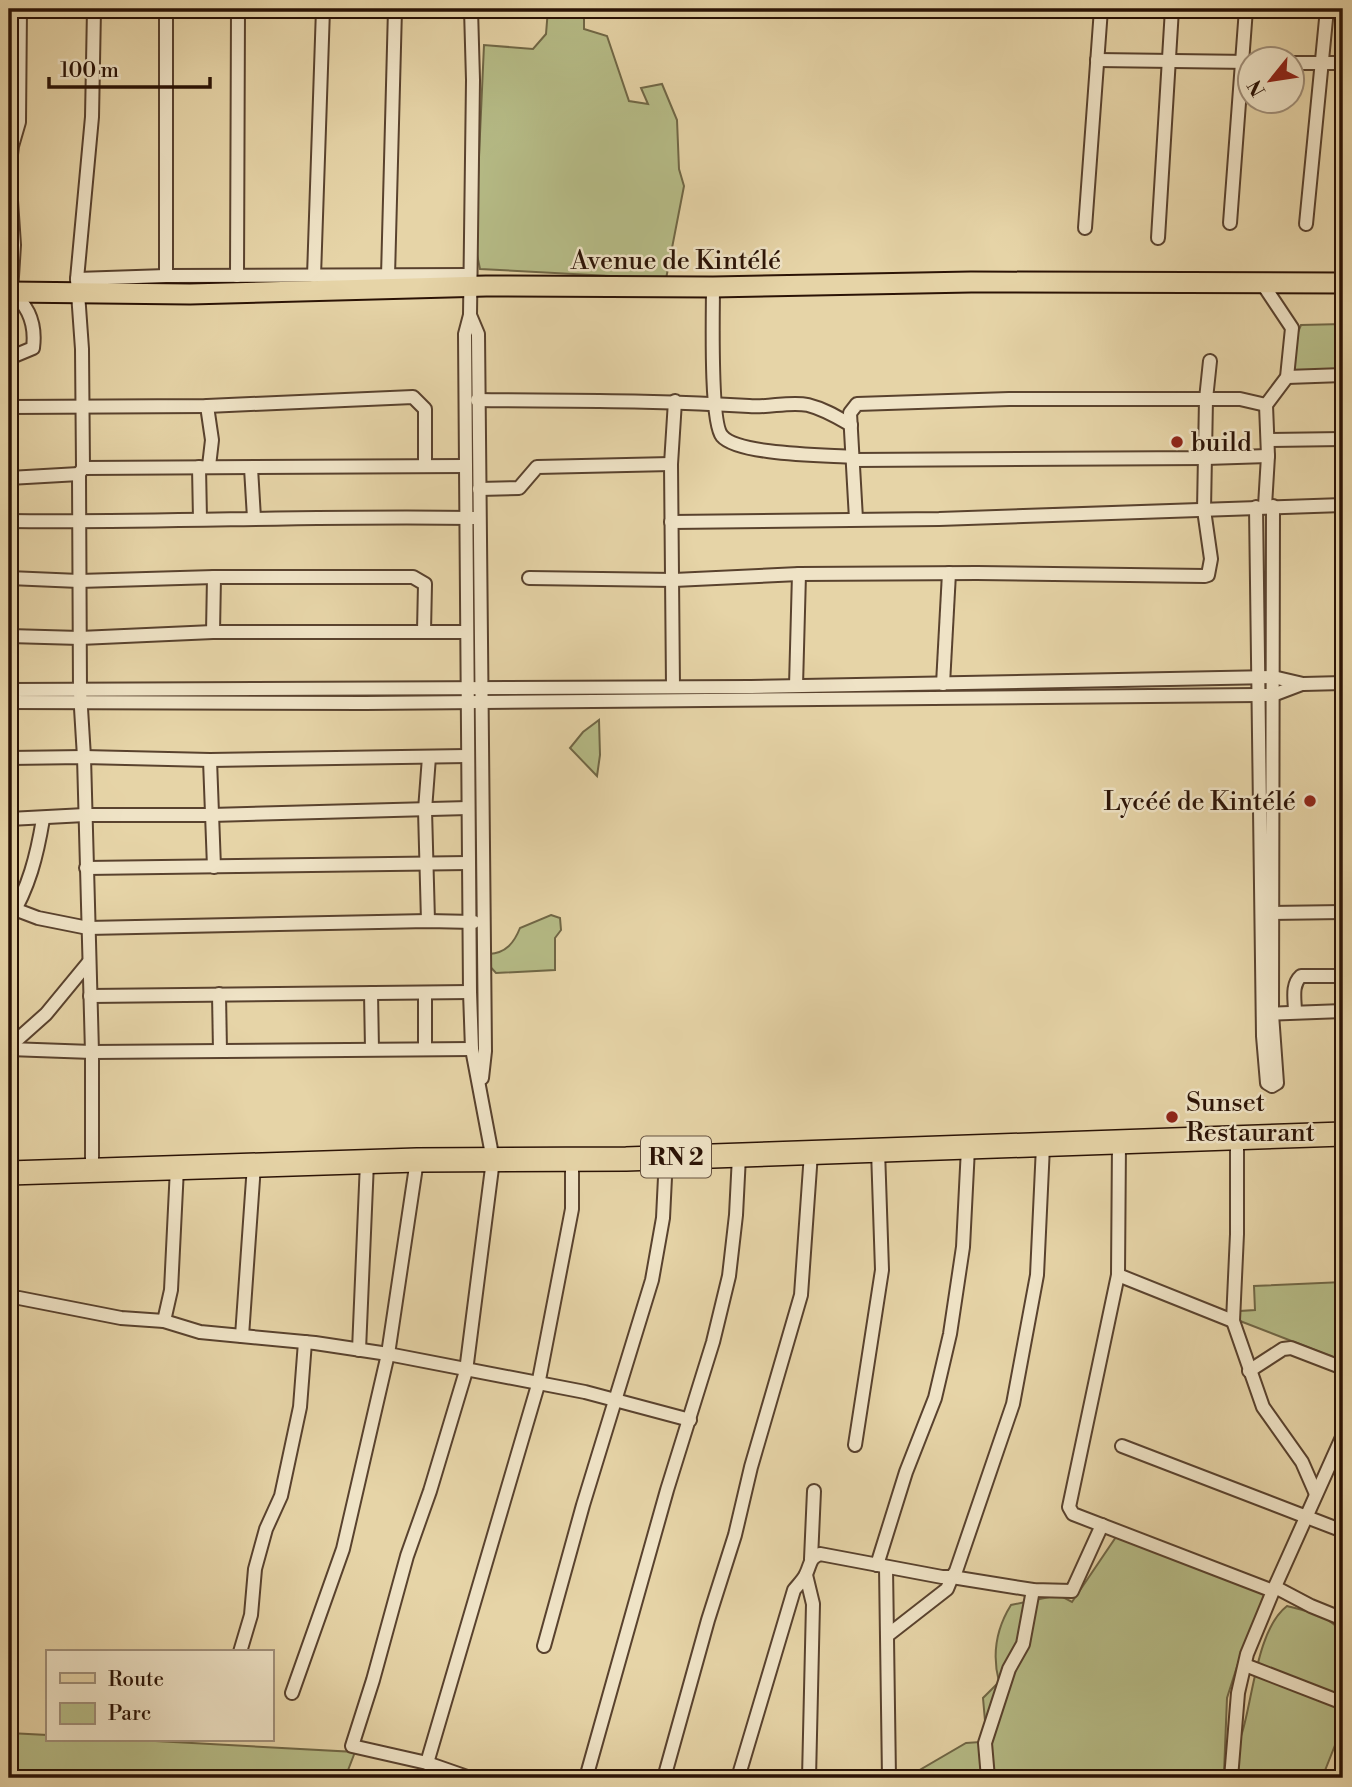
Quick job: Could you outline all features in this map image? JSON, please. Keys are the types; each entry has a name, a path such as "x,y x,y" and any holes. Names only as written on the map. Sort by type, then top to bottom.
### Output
{"highway":[{"name":"RN 2","path":"9,1173 417,1160 740,1156 1343,1134"}],"main road":[{"name":"Avenue de Kintélé","path":"10,292 77,287 190,294 470,281 713,287 957,282 1343,283"}],"street":[{"path":"9,358 33,348 35,334 24,302 10,292 14,245 9,171 19,122 20,9"},
{"path":"92,1172 92,1052 80,697 82,349 77,287 92,117 94,9"},
{"path":"166,9 166,276"},
{"path":"237,276 238,9"},
{"path":"314,276 323,9"},
{"path":"388,276 395,9"},
{"path":"471,9 473,80 470,315 465,334 466,466 473,518 481,696 485,1051 481,1089"},
{"path":"1085,228 1101,9"},
{"path":"1158,238 1172,9"},
{"path":"1246,9 1246,46"},
{"path":"1306,224 1327,9"},
{"path":"1097,60 1236,62"},
{"path":"1306,63 1343,63"},
{"path":"1230,223 1241,116"},
{"path":"77,287 166,276 388,276 470,281"},
{"path":"1262,283 1292,328 1287,377 1266,405 1268,456 1258,695 1267,1014 1343,1010"},
{"path":"713,287 717,427 723,438 738,446 782,453 853,458 1268,456"},
{"path":"470,315 478,334 479,489 473,518 466,632 470,992 472,1049 493,1160 466,1371 430,1491 407,1556 352,1746 427,1763 470,1778"},
{"path":"529,578 674,580 949,573 1205,576 1208,575 1211,559 1205,510 1206,400 1210,361"},
{"path":"1287,377 1343,375"},
{"path":"9,407 207,406 413,397 425,409 425,466"},
{"path":"856,519 850,413 857,404 1009,399 1240,399 1266,405"},
{"path":"477,400 675,401 751,406 805,404 827,411 851,425"},
{"path":"673,687 671,464 675,401"},
{"path":"200,519 204,467 212,440 207,406"},
{"path":"1268,440 1343,439"},
{"path":"479,489 519,488 537,467 671,464"},
{"path":"9,478 81,471 204,467 466,466"},
{"path":"251,468 254,518"},
{"path":"671,522 953,518 1343,505"},
{"path":"1265,506 1273,677 1266,913"},
{"path":"9,521 473,518"},
{"path":"943,684 949,573"},
{"path":"796,686 799,575"},
{"path":"9,578 79,581 413,577 425,584 424,631"},
{"path":"213,632 214,578"},
{"path":"9,636 80,638 213,632 466,632"},
{"path":"481,696 673,687 1258,677 1273,677 1303,684 1343,683"},
{"path":"9,702 80,697 1273,695 1303,684"},
{"path":"9,691 80,697"},
{"path":"9,758 84,757 210,761 467,756"},
{"path":"428,921 425,810 429,757"},
{"path":"210,761 214,867"},
{"path":"9,819 85,815 211,815 468,808"},
{"path":"43,819 30,877 11,912 88,928 428,921 483,923"},
{"path":"86,868 468,863"},
{"path":"1266,913 1343,912"},
{"path":"9,1048 46,1014 88,963"},
{"path":"1295,1012 1294,986 1297,979 1301,976 1343,976"},
{"path":"90,996 470,992"},
{"path":"371,993 372,1049"},
{"path":"425,993 425,1049"},
{"path":"219,994 220,1051"},
{"path":"9,1048 92,1052 472,1049"},
{"path":"1237,1139 1233,1321 1263,1407 1302,1462 1316,1494"},
{"path":"1119,1142 1118,1275 1069,1507 1073,1514 1274,1589 1343,1619"},
{"path":"887,1635 947,1589 956,1571 1013,1404 1037,1275 1043,1146"},
{"path":"889,1778 887,1635 882,1566 906,1472 935,1398 950,1334 963,1247 968,1149"},
{"path":"855,1445 882,1270 878,1150"},
{"path":"664,1778 801,1295 811,1153"},
{"path":"586,1778 667,1490 707,1365 729,1276 740,1156"},
{"path":"544,1646 652,1280 663,1218 666,1157"},
{"path":"292,1693 343,1549 388,1354 417,1160"},
{"path":"427,1763 538,1385 572,1209 572,1160"},
{"path":"359,1350 367,1162"},
{"path":"242,1336 254,1166"},
{"path":"164,1321 172,1278 177,1168"},
{"path":"1118,1275 1233,1321"},
{"path":"19,1298 121,1318 164,1321 200,1332 305,1342 388,1354 585,1392 690,1420"},
{"path":"241,1650 251,1615 255,1569 267,1529 281,1496 300,1407 305,1342"},
{"path":"1250,1371 1283,1349 1290,1348 1343,1368"},
{"path":"1231,1778 1238,1693 1245,1665 1305,1517 1341,1444"},
{"path":"1122,1446 1343,1531"},
{"path":"738,1778 794,1590 806,1575 811,1559 814,1491"},
{"path":"811,1559 820,1554 942,1577 1033,1590 1072,1591 1102,1525"},
{"path":"806,1575 813,1604 809,1778"},
{"path":"988,1778 985,1743 1009,1669 1023,1644 1033,1590"},
{"path":"1245,1665 1343,1703"}],"green space":[{"path":"548,9 584,9 584,29 607,36 629,101 648,104 641,88 662,84 677,120 679,169 684,186 666,279 480,269 475,245 484,45 533,49 546,34"},
{"path":"1343,324 1343,370 1295,372 1295,339 1301,325"},
{"path":"599,720 600,755 597,776 570,748 583,732"},
{"path":"551,915 560,918 561,930 555,938 555,970 496,973 485,961 489,954 500,952 509,946 520,928"},
{"path":"1343,1282 1343,1361 1240,1321 1240,1311 1255,1310 1254,1286"},
{"path":"1116,1537 1270,1592 1241,1654 1227,1698 1224,1773 1240,1738 1262,1647 1277,1617 1287,1606 1318,1615 1338,1629 1343,1635 1343,1725 1322,1778 990,1778 983,1698 999,1682 997,1642 1006,1614 1011,1605 1059,1595 1072,1602"},
{"path":"9,1733 46,1735 46,1742 173,1742 355,1752 345,1778 9,1778"},
{"path":"980,1742 982,1778 906,1778 966,1743"}],"place":[{"name":"build","path":"1177,442"},
{"name":"Lycéé de Kintélé","path":"1310,801"},
{"name":"Sunset Restaurant","path":"1172,1117"}]}
